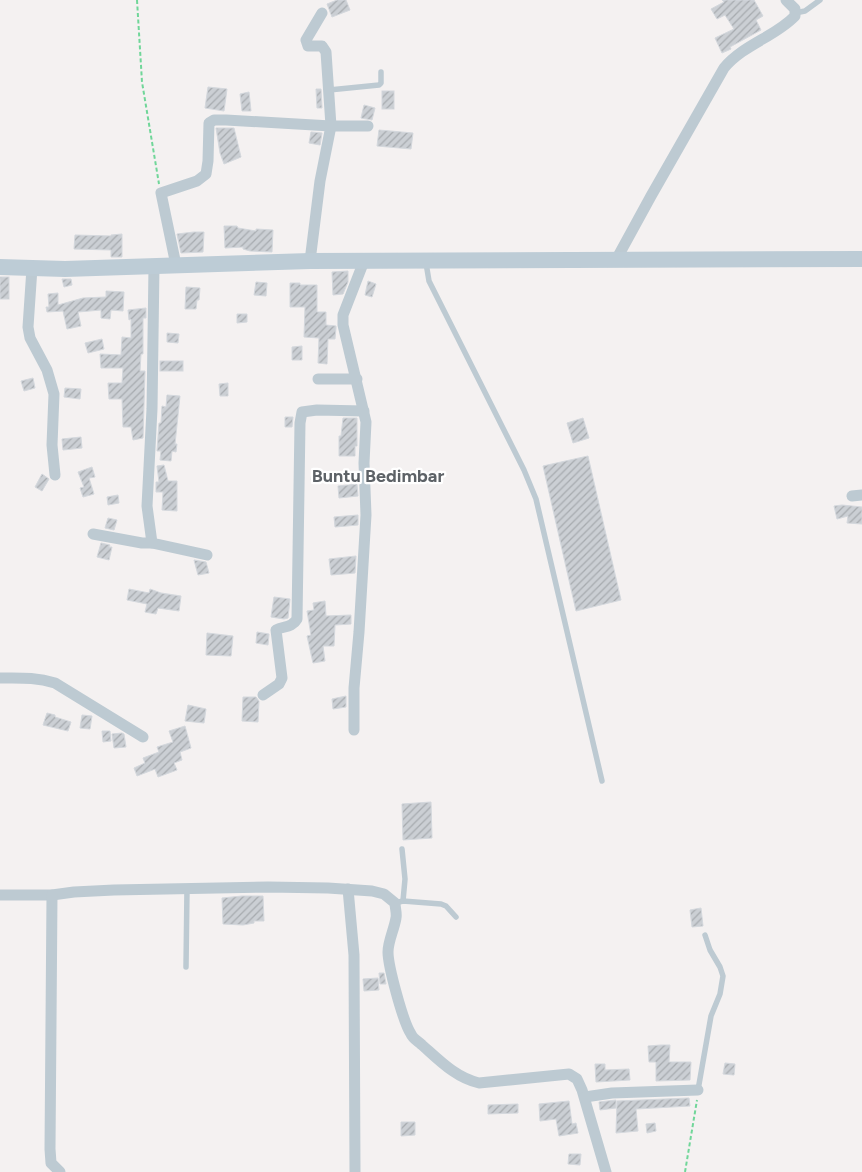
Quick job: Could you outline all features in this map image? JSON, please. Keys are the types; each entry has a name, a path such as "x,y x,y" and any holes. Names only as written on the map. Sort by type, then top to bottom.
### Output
{"street":[{"path":"623,260 651,196 724,68 740,52 792,19 796,13 793,6 786,0"},
{"path":"310,261 320,181 331,126 325,49 322,46 308,46 306,40 322,13"},
{"path":"176,265 161,193 197,181 206,174 209,152 208,125 214,120 368,126"},
{"path":"0,267 154,266 310,261 862,259"},
{"path":"354,730 354,688 366,516 364,464 366,422 344,332 343,315 364,262"},
{"path":"152,543 147,506 152,409 154,266"},
{"path":"32,268 28,327 30,338 47,370 54,394 52,445 55,475"},
{"path":"318,379 357,379"},
{"path":"264,695 279,684 282,678 276,630 290,626 297,619 300,423 302,412 317,410 364,411"},
{"path":"94,534 142,543 152,543 207,555"},
{"path":"0,678 30,677 55,683 143,737"},
{"path":"0,895 52,895 114,890 268,887 348,889 384,894 399,902 388,954 399,1002 409,1032 413,1038 437,1060 471,1082 479,1084 569,1074 580,1082 606,1172"},
{"path":"348,889 351,904 354,963 355,1172"},
{"path":"52,895 50,1164 60,1172"},
{"path":"584,1096 612,1093 698,1090"}],"lane":[{"path":"796,13 805,11 820,0"},
{"path":"329,90 379,85 381,83 381,72"},
{"path":"425,261 429,281 524,470 536,499 602,781"},
{"path":"402,849 405,879 399,902 441,904 446,906 456,917"},
{"path":"186,966 187,889"},
{"path":"698,1090 711,1016 720,994 723,976 705,935"}],"path":[{"path":"137,0 142,82 161,193"},
{"path":"685,1172 698,1090"}],"building":[{"path":"337,0 346,0 350,10 332,17 327,4"},
{"path":"722,0 754,0 763,16 756,20 761,30 722,53 715,38 734,29 725,15 717,19 711,9 724,2"},
{"path":"208,87 227,89 224,111 205,108"},
{"path":"316,89 321,89 322,108 317,108"},
{"path":"382,91 394,91 394,109 382,109"},
{"path":"249,92 251,111 242,111 240,94"},
{"path":"364,105 375,108 372,120 361,118"},
{"path":"216,128 234,128 241,157 224,164 220,153"},
{"path":"379,130 413,133 411,149 377,146"},
{"path":"311,132 322,133 320,145 309,143"},
{"path":"224,226 237,226 238,228 256,231 256,229 273,230 272,252 250,251 243,249 243,247 225,248"},
{"path":"204,232 203,252 181,253 177,234"},
{"path":"122,234 122,257 111,257 111,250 74,249 75,235 111,236"},
{"path":"348,271 348,282 343,294 333,295 332,272"},
{"path":"0,277 9,277 9,299 0,299"},
{"path":"62,279 71,279 72,285 64,287"},
{"path":"368,281 376,284 372,297 365,295"},
{"path":"256,282 267,283 266,296 254,295"},
{"path":"290,283 317,285 317,312 326,312 326,325 336,326 335,339 328,339 327,364 318,363 319,338 304,337 305,307 290,307"},
{"path":"186,287 200,288 196,309 185,309"},
{"path":"106,291 124,292 123,311 111,310 110,319 101,318 101,310 78,312 81,326 67,329 63,311 47,312 46,307 49,307 48,294 58,293 58,305 83,298 106,297"},
{"path":"146,308 146,318 143,318 143,354 141,354 140,371 145,371 143,438 133,440 131,427 123,427 122,399 109,399 108,383 122,383 123,368 101,368 100,354 121,355 122,337 131,338 131,319 129,320 128,310"},
{"path":"237,314 247,314 247,322 237,323"},
{"path":"167,333 179,334 178,343 167,342"},
{"path":"102,339 104,349 88,353 85,343"},
{"path":"302,346 302,360 292,360 292,347"},
{"path":"160,361 183,361 183,371 160,371"},
{"path":"33,378 35,388 24,391 21,381"},
{"path":"228,383 228,396 220,396 219,384"},
{"path":"65,388 81,389 80,399 64,397"},
{"path":"167,395 180,396 175,444 177,444 176,452 172,451 171,461 160,460 161,451 157,451 162,406 166,407"},
{"path":"285,417 293,417 292,427 285,427"},
{"path":"343,418 357,418 355,456 339,456 339,436 341,436"},
{"path":"583,418 589,438 573,443 567,423"},
{"path":"81,437 82,448 63,450 62,439"},
{"path":"588,456 621,600 576,611 543,466"},
{"path":"164,465 168,481 177,481 177,511 162,510 163,492 156,492 156,482 159,482 157,466"},
{"path":"92,467 95,477 89,478 94,494 83,497 80,488 84,487 78,472"},
{"path":"312,471 323,472 323,481 311,480"},
{"path":"42,474 49,479 42,491 35,487"},
{"path":"357,484 358,496 339,498 338,486"},
{"path":"118,495 119,503 108,505 107,497"},
{"path":"834,506 862,507 862,524 847,523 848,516 837,519"},
{"path":"358,515 358,525 335,527 334,517"},
{"path":"108,518 117,520 114,530 105,528"},
{"path":"101,543 112,547 109,560 97,557"},
{"path":"356,556 355,573 331,575 329,559"},
{"path":"194,560 206,562 209,573 198,575"},
{"path":"129,589 149,593 150,589 181,596 179,611 158,608 156,614 145,612 147,604 127,600"},
{"path":"274,597 290,599 288,618 271,617"},
{"path":"325,601 326,616 351,615 351,624 335,625 334,646 323,646 325,661 313,663 307,636 311,635 307,611 314,610 313,603"},
{"path":"257,632 269,634 268,645 256,643"},
{"path":"207,633 233,636 231,656 206,655"},
{"path":"346,696 346,707 333,709 332,699"},
{"path":"243,697 256,697 259,701 258,722 242,721"},
{"path":"188,705 206,709 204,723 185,721"},
{"path":"47,713 71,722 68,731 43,725"},
{"path":"82,715 92,716 90,729 80,728"},
{"path":"185,726 191,748 180,752 182,760 174,763 177,770 158,777 155,769 137,776 134,768 145,763 143,758 159,752 157,747 173,742 169,731"},
{"path":"102,731 110,731 111,741 103,742"},
{"path":"112,734 124,734 126,747 114,748"},
{"path":"431,802 432,838 403,840 402,804"},
{"path":"263,896 264,921 254,921 254,923 243,925 223,924 222,898"},
{"path":"701,908 703,926 692,927 690,910"},
{"path":"379,973 384,973 386,984 380,984"},
{"path":"378,978 379,990 364,991 363,979"},
{"path":"670,1045 669,1062 691,1062 690,1080 656,1081 656,1062 649,1062 648,1046"},
{"path":"725,1063 735,1064 734,1075 723,1074"},
{"path":"595,1064 605,1064 605,1070 629,1069 630,1080 596,1082"},
{"path":"689,1098 690,1106 636,1109 638,1131 616,1133 617,1101"},
{"path":"616,1100 616,1108 600,1110 599,1102"},
{"path":"569,1101 572,1124 576,1123 578,1133 559,1136 556,1119 540,1121 539,1104"},
{"path":"518,1104 518,1113 488,1114 488,1105"},
{"path":"401,1122 415,1122 415,1135 401,1136"},
{"path":"655,1123 656,1131 647,1133 646,1124"},
{"path":"569,1154 581,1154 580,1165 568,1164"}],"district":[{"name":"Buntu Bedimbar","path":"378,476"}]}
